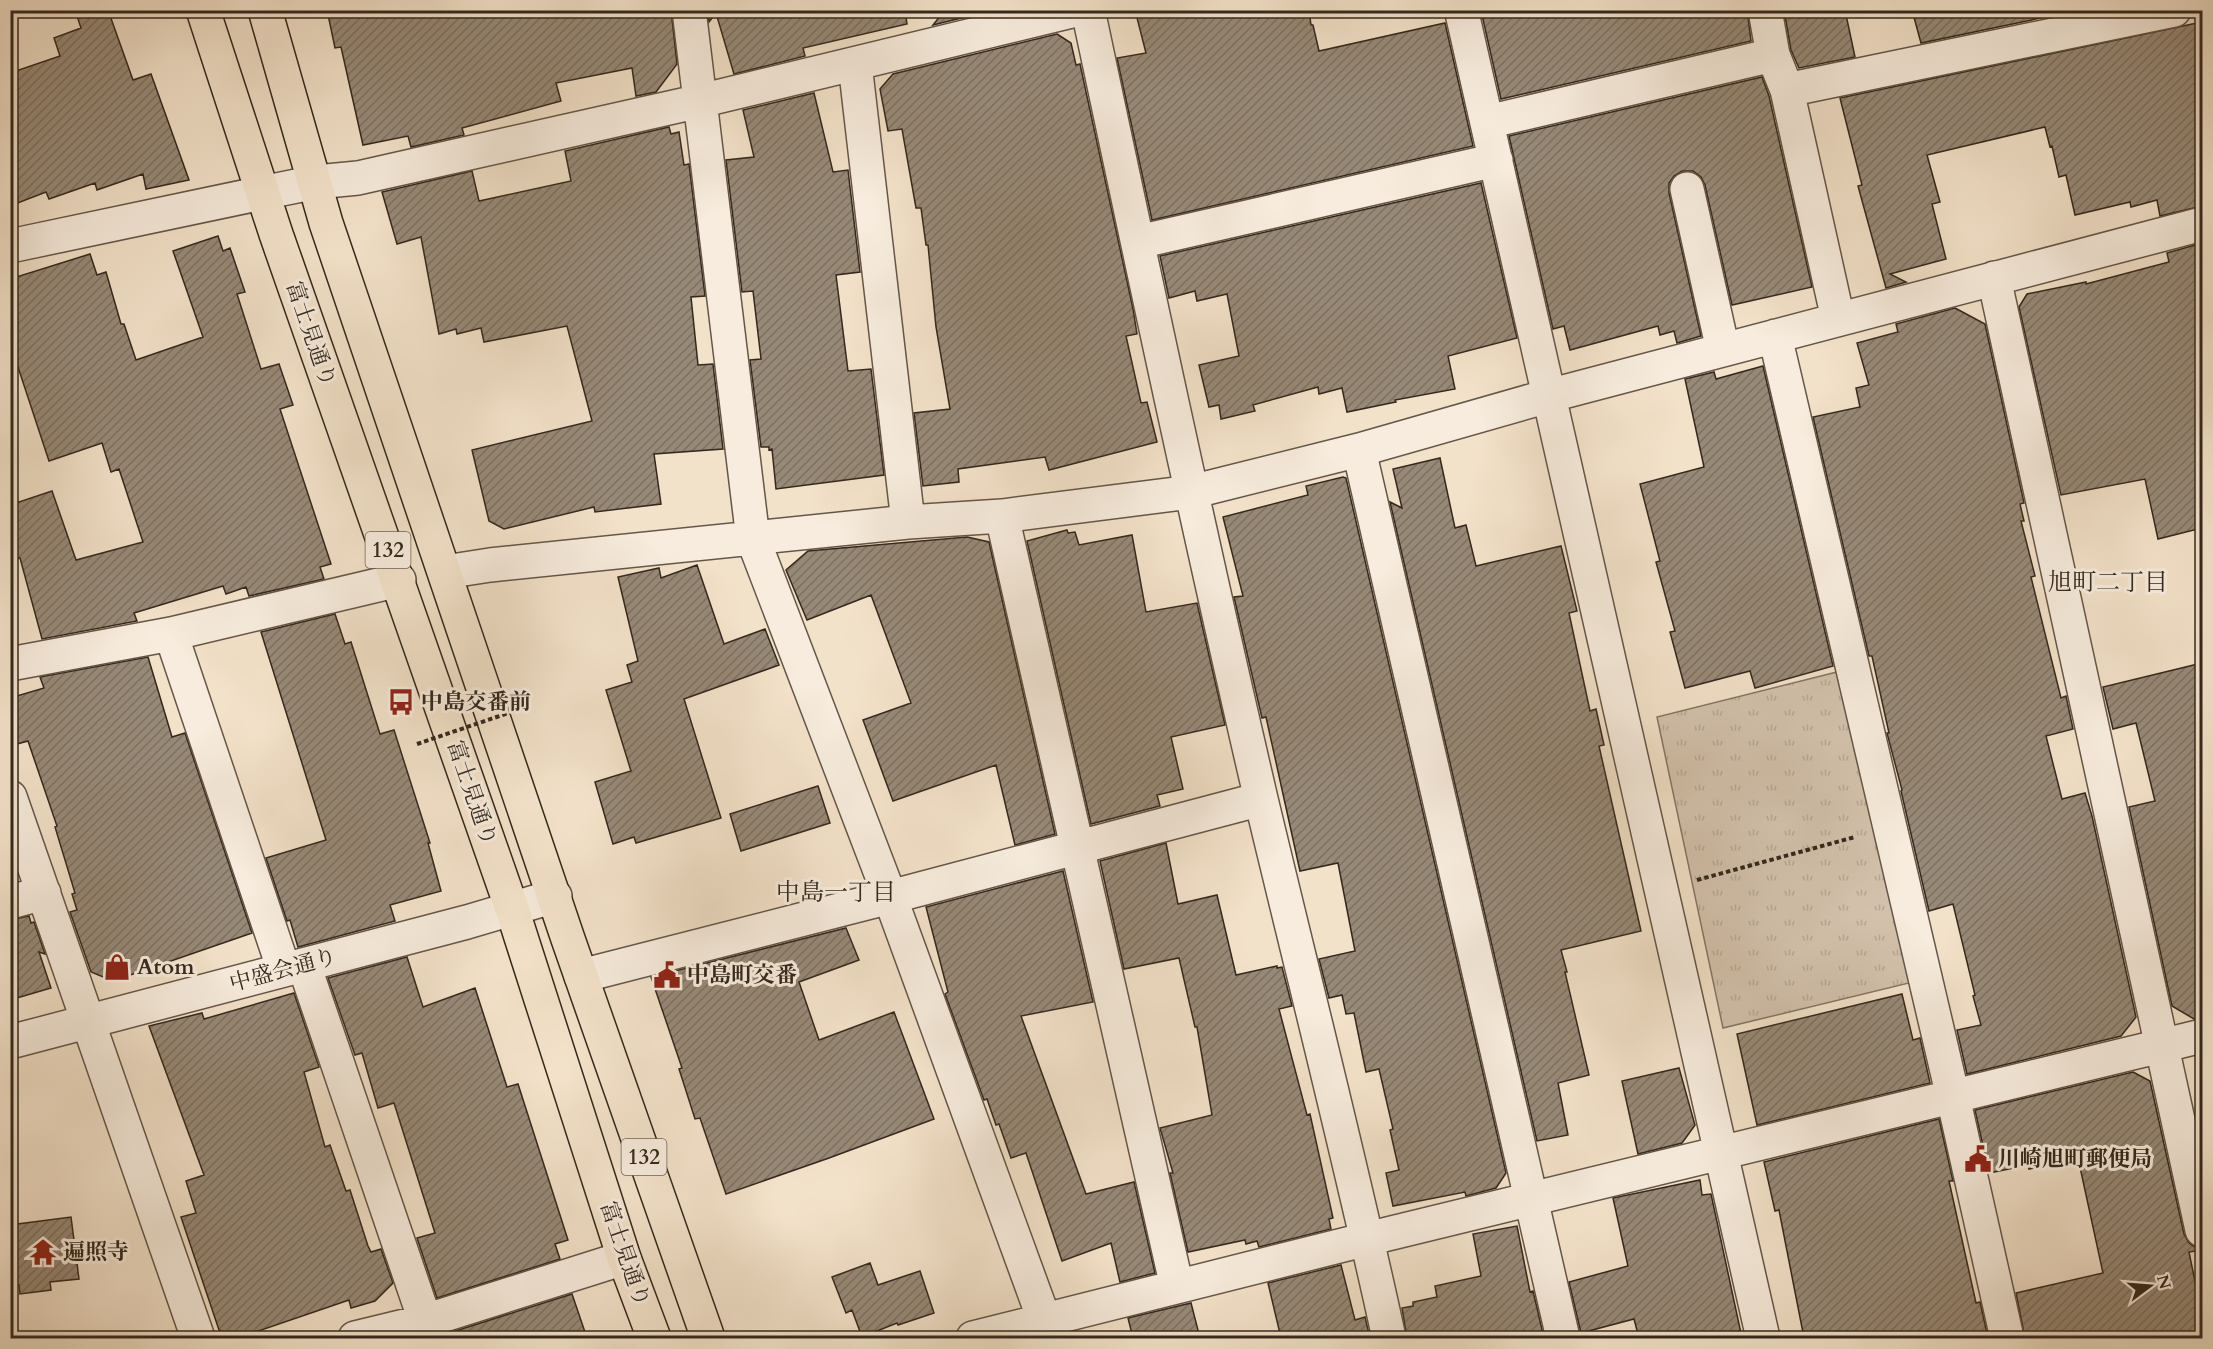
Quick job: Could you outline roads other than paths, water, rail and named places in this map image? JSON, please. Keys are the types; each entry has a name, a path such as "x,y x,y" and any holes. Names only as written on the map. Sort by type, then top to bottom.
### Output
{"highway":[{"name":"富士見通り","path":"203,10 262,193 512,909 624,1258 654,1338"},
{"name":"富士見通り","path":"265,10 326,223 581,976 708,1338"}],"street":[{"path":"689,10 753,539 890,897 1047,1330"},
{"path":"10,246 316,182 358,178 700,101 1076,10"},
{"path":"1088,10 1191,492 1261,799 1389,1338"},
{"path":"1765,10 1773,55 1787,90 1838,319"},
{"path":"1787,90 2174,10"},
{"path":"1462,13 1763,1338"},
{"path":"1487,122 1773,55"},
{"path":"855,64 908,522"},
{"path":"1138,242 1496,160"},
{"path":"1687,189 1723,350"},
{"path":"445,572 490,565 908,522 1002,516 1191,492 1359,450 1548,396 2202,224"},
{"path":"1994,278 2202,1230"},
{"path":"1775,336 2007,1338"},
{"path":"1359,450 1563,1338"},
{"path":"1002,516 1177,1287"},
{"path":"10,664 171,634 399,580"},
{"path":"171,634 428,1329"},
{"path":"10,797 198,1338"},
{"path":"581,976 1261,799"},
{"path":"10,902 44,893"},
{"name":"中盛会通り","path":"10,1042 555,896"},
{"path":"973,1338 1047,1330 1177,1287 2202,1036"},
{"path":"355,1338 428,1329 624,1258"}],"place":[{"name":"中島交番前","path":"401,702"},
{"name":"Atom","path":"117,967"},
{"name":"中島町交番","path":"667,975"},
{"name":"川崎旭町郵便局","path":"1978,1159"},
{"name":"遍照寺","path":"43,1252"}],"district":[{"name":"旭町二丁目","path":"2108,582"},
{"name":"中島一丁目","path":"836,892"}]}
